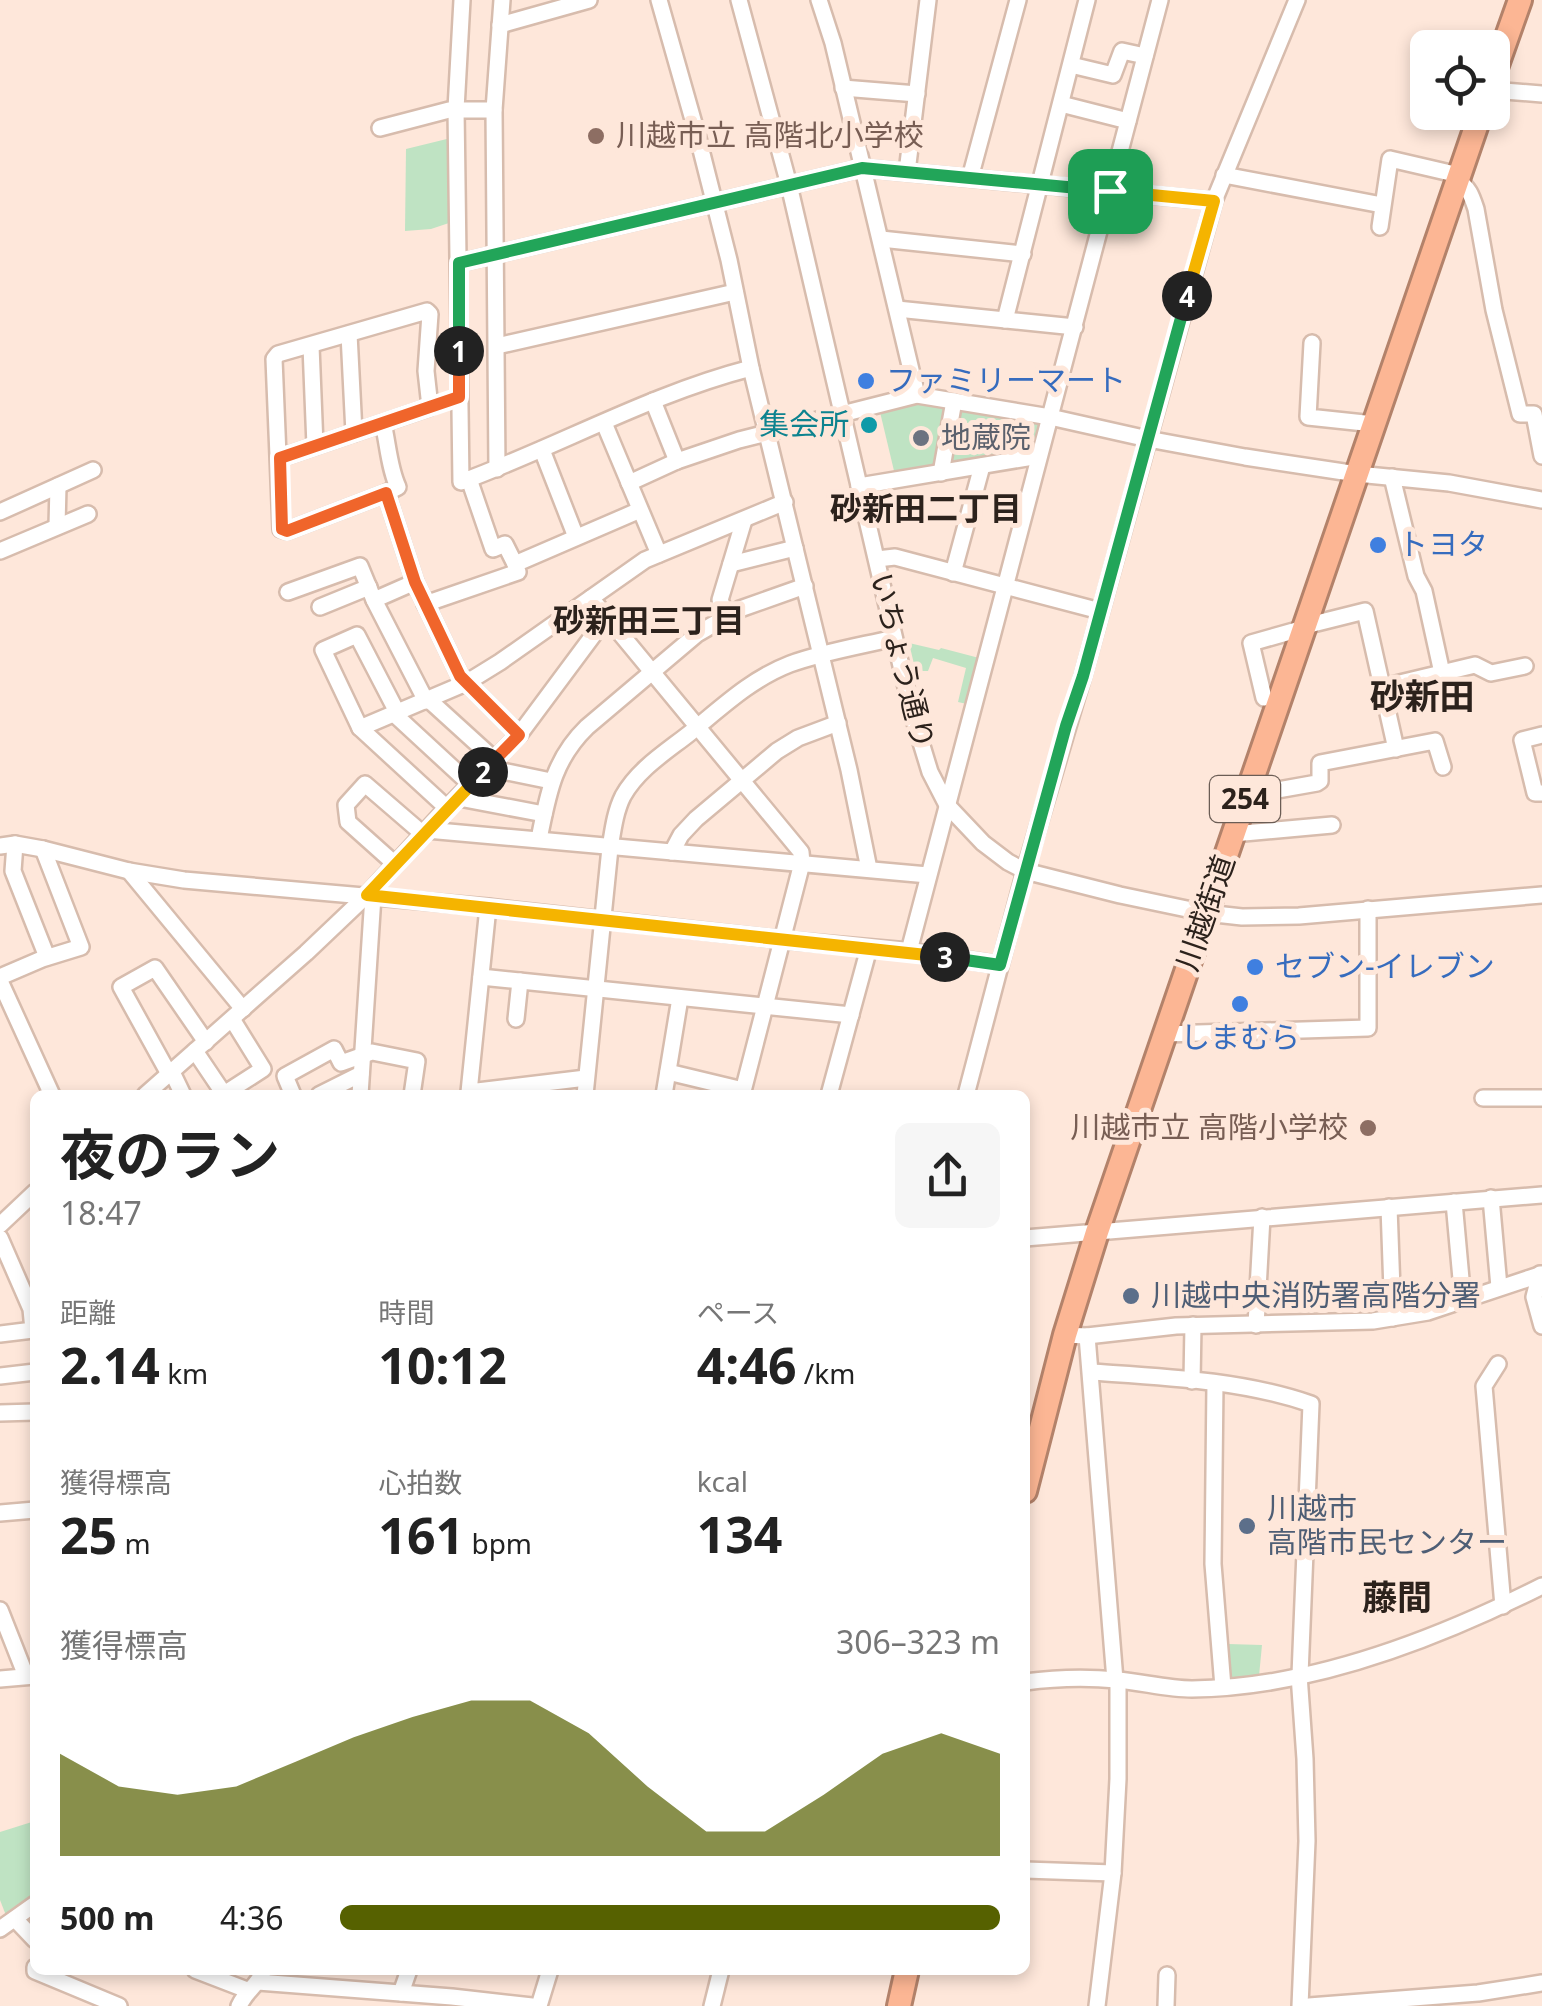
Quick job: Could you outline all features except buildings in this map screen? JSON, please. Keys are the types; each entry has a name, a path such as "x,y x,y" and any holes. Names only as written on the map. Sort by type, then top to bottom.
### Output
{"highway":[{"path":"1509,30 1520,0"},
{"name":"川越街道","path":"1030,1476 1076,1336 1097,1232 1475,130"},
{"path":"899,2006 906,1975"}],"street":[{"path":"462,0 456,109 461,482 708,379 752,368"},
{"path":"497,469 494,110 502,0"},
{"path":"500,24 588,0"},
{"path":"659,0 736,292 869,868"},
{"name":"いちょう通り","path":"739,0 789,186 912,713 930,772 947,805 983,843 1025,871 1206,913 1299,916 1542,895"},
{"path":"819,0 833,42 917,396"},
{"path":"907,172 928,0"},
{"path":"970,178 1018,0"},
{"path":"1005,320 1087,0"},
{"path":"909,951 1160,0"},
{"path":"967,1090 1214,201 1297,0"},
{"path":"1071,65 1114,75 1122,51 1145,56"},
{"path":"844,88 917,94"},
{"path":"1510,91 1542,94"},
{"path":"1061,104 1128,121"},
{"path":"380,128 456,109 494,110"},
{"path":"1380,227 1390,159 1458,178 1465,184 1476,209 1494,310 1520,414 1538,414 1542,456"},
{"path":"459,263 862,168 1214,201"},
{"path":"1224,176 1382,205"},
{"path":"880,239 1023,254"},
{"path":"497,346 736,292"},
{"path":"897,309 1075,327"},
{"path":"384,423 392,474 398,487 287,531 282,529 274,359 278,354 427,311 430,407"},
{"path":"349,334 354,433"},
{"path":"1312,343 1308,417 1374,424"},
{"path":"311,346 315,446"},
{"path":"629,483 677,461 740,440 917,396 1050,417 1244,457 1450,483 1542,500"},
{"path":"280,458 459,397"},
{"path":"653,401 677,461"},
{"path":"941,473 954,401"},
{"path":"604,423 659,554"},
{"path":"542,450 576,537"},
{"path":"859,486 1040,456"},
{"path":"953,573 982,466"},
{"path":"0,512 93,470"},
{"path":"1392,477 1416,576 1424,590 1442,674"},
{"path":"425,604 518,572 506,544 493,549 469,479"},
{"path":"56,526 58,486"},
{"path":"386,493 415,582 442,642 466,683 519,735"},
{"path":"360,728 466,683 645,560 784,502"},
{"path":"516,564 640,510"},
{"path":"0,550 88,514"},
{"path":"727,616 720,600 744,520"},
{"path":"731,564 796,548"},
{"path":"877,559 895,556 1100,611"},
{"path":"288,592 360,566 428,700 492,764 551,781"},
{"path":"320,607 415,582"},
{"path":"539,839 551,781 582,733 697,634 754,602 805,586"},
{"path":"591,598 801,852 802,862 744,1090"},
{"path":"1264,698 1251,644 1364,609 1396,748"},
{"path":"151,1090 370,895 519,735 606,618"},
{"path":"471,784 396,712 358,635 323,650 360,728 453,803 544,814"},
{"path":"585,1090 610,848 616,814 625,793 698,726 765,676 820,655 894,638"},
{"path":"1384,688 1476,666 1491,673 1526,666"},
{"path":"672,852 689,826 788,743 838,723"},
{"path":"1542,735 1522,740 1535,794 1542,793"},
{"path":"1248,790 1261,793 1317,783 1320,763 1435,741 1442,767"},
{"path":"396,864 348,822 346,805 365,784 425,832 928,874"},
{"path":"1232,834 1332,826"},
{"path":"47,957 13,871 8,845 44,849 184,880 488,906 909,951 1000,965"},
{"path":"44,849 81,946 0,979 5,1009 49,1090"},
{"path":"130,871 238,1014 263,1069 230,1090"},
{"path":"360,1090 370,895"},
{"path":"469,1090 488,906"},
{"path":"1164,1034 1368,1028 1368,910"},
{"path":"831,1090 869,948"},
{"path":"180,1090 121,990 154,967 222,1090"},
{"path":"481,977 852,1015"},
{"path":"516,1019 520,981"},
{"path":"665,1090 680,998"},
{"path":"291,1090 285,1076 334,1049 342,1064 372,1052 417,1061 413,1090"},
{"path":"668,1072 736,1090"},
{"path":"330,1090 361,1074"},
{"path":"486,1090 586,1078"},
{"path":"1483,1098 1542,1098"},
{"path":"1030,1238 1542,1195"},
{"path":"0,1224 30,1197"},
{"path":"1492,1198 1498,1287"},
{"path":"1454,1202 1463,1301"},
{"path":"1389,1207 1393,1318"},
{"path":"1256,1324 1262,1217"},
{"path":"0,1238 30,1306"},
{"path":"1096,2006 1113,1874 1118,1778 1116,1680 1091,1372 1076,1336 1194,1326 1373,1322 1428,1312 1541,1274"},
{"path":"1541,1274 1534,1297 1542,1326"},
{"path":"1192,1380 1194,1326"},
{"path":"0,1334 30,1330"},
{"path":"1498,1364 1484,1386 1502,1606"},
{"path":"1091,1372 1215,1383 1293,1396 1311,1404 1299,1675 1307,1841 1300,2006"},
{"path":"0,1376 30,1373"},
{"path":"1215,1383 1213,1564 1223,1687"},
{"path":"0,1412 30,1412"},
{"path":"0,1513 30,1510"},
{"path":"1030,1681 1116,1680 1168,1688 1242,1686 1366,1661 1542,1586"},
{"path":"0,1610 30,1676 0,1679"},
{"path":"1030,1870 1113,1874"},
{"path":"0,1929 30,1908"},
{"path":"14,1919 30,1935"},
{"path":"45,1975 119,2006"},
{"path":"223,1975 304,1987 535,2006 548,1975"},
{"path":"401,1993 407,1975"},
{"path":"712,2006 720,1975"},
{"path":"1166,2006 1167,1975"},
{"path":"239,2006 256,1981"},
{"path":"1309,2006 1479,1999 1542,1984"},
{"path":"300,2006 304,1987"},
{"path":"332,1989 333,2006"}],"green space":[{"path":"455,137 455,221 431,229 405,231 406,149"},
{"path":"918,401 948,406 940,468 895,475 880,412"},
{"path":"957,408 1041,422 1036,453 949,467"},
{"path":"909,643 983,659 971,705 958,702 966,668 933,658 928,671 921,671 914,664"},
{"path":"1228,1644 1262,1645 1259,1676 1228,1682"},
{"path":"30,1823 30,1902 7,1918 0,1900 0,1832"}],"place":[{"name":"川越市立 高階北小学校","path":"596,136"},
{"name":"ファミリーマート","path":"866,381"},
{"name":"集会所","path":"869,425"},
{"name":"地蔵院","path":"921,438"},
{"name":"トヨタ","path":"1378,545"},
{"name":"セブン-イレブン","path":"1255,967"},
{"name":"しまむら","path":"1240,1004"},
{"name":"川越市立 高階小学校","path":"1368,1128"},
{"name":"川越中央消防署高階分署","path":"1131,1296"},
{"name":"川越市 高階市民センター","path":"1247,1526"}],"district":[{"name":"砂新田二丁目","path":"926,509"},
{"name":"砂新田三丁目","path":"649,621"},
{"name":"砂新田","path":"1422,697"},
{"name":"藤間","path":"1397,1598"}],"route":[{"path":"862,168 1110,191 1214,201 1000,965 909,951 367,895 519,735 460,676 408,566 386,493 287,531 282,529 280,458 459,397 459,263 862,168"}]}
